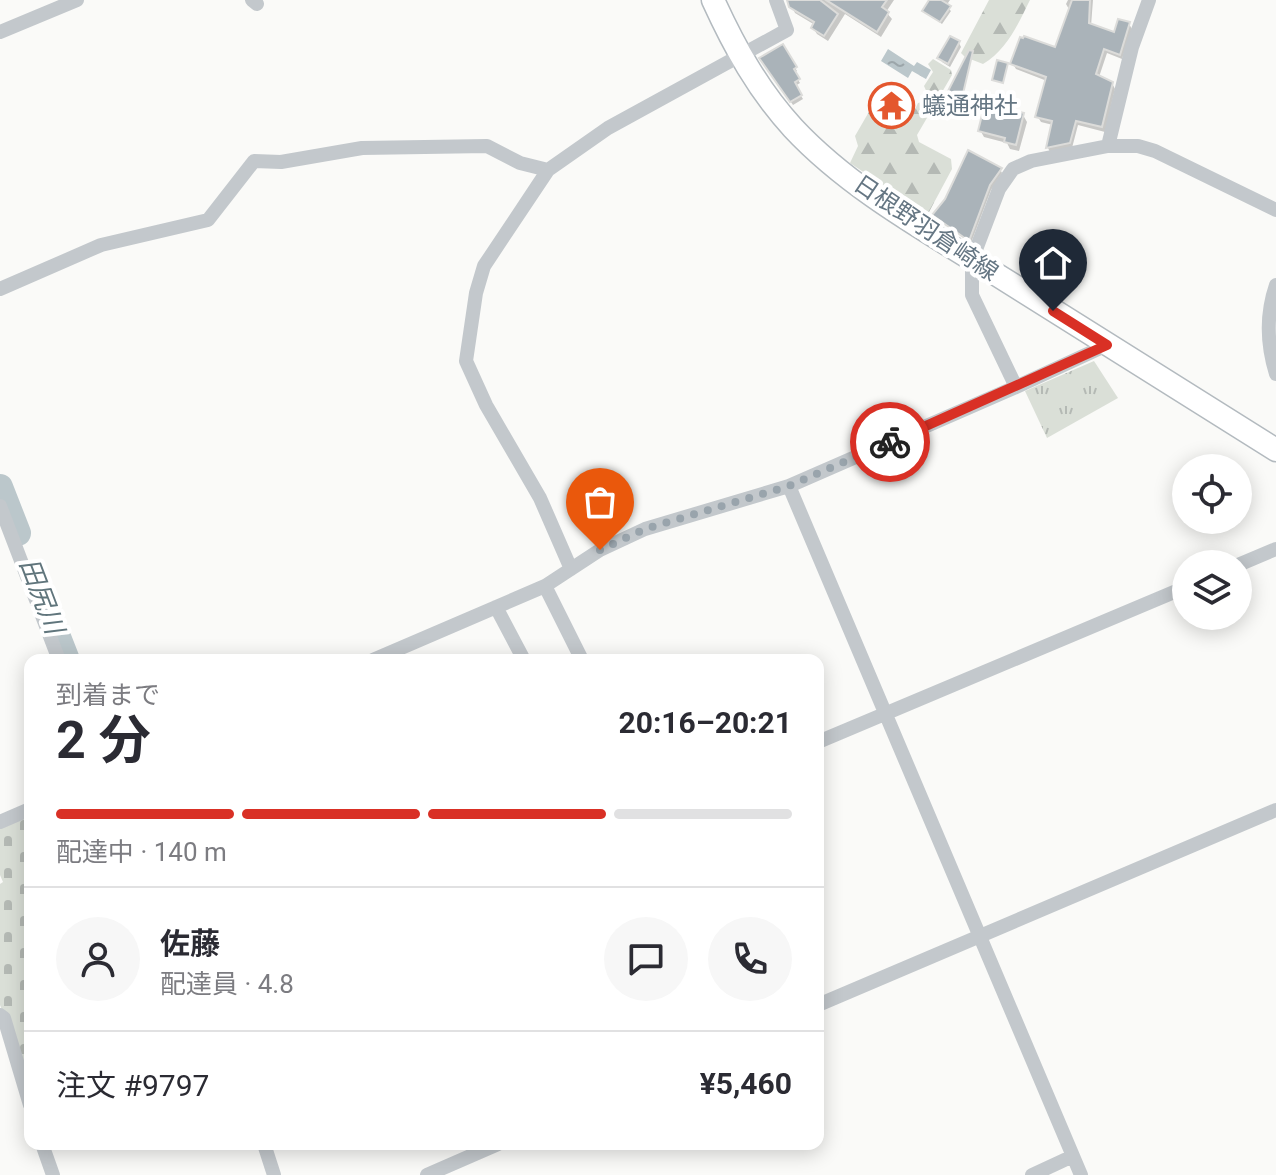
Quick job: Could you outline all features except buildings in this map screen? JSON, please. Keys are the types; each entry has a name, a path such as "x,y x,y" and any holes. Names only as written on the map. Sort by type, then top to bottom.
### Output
{"main road":[{"name":"日根野羽倉崎線","path":"713,0 740,56 766,96 794,129 831,163 884,203 972,260 1276,450"}],"street":[{"path":"0,32 77,0"},
{"path":"571,569 540,498 486,405 466,361 476,293 484,266 548,170 608,128 787,30 776,0"},
{"path":"1108,146 1132,47 1149,0"},
{"path":"0,289 101,245 208,220 254,161 281,162 362,148 487,146 520,163 548,170"},
{"path":"1016,387 972,295 972,260 999,189 1013,169 1031,161 1108,146 1138,146 1155,151 1276,210"},
{"path":"1276,285 1271,301 1269,349 1276,374"},
{"path":"387,654 545,586 600,550 645,529 789,486 1107,345"},
{"path":"789,486 1081,1175"},
{"path":"0,506 57,654"},
{"path":"1252,559 1276,549"},
{"path":"545,586 579,654"},
{"path":"824,740 1172,593"},
{"path":"496,607 521,654"},
{"path":"824,1002 1276,810"},
{"path":"0,822 24,812"},
{"path":"0,1015 4,1018 24,1085"},
{"path":"44,1150 53,1175"},
{"path":"266,1150 274,1175"},
{"path":"427,1175 484,1150"},
{"path":"1032,1175 1073,1156"}],"green space":[{"path":"989,0 1030,0 1005,44 983,64 961,53"},
{"path":"933,59 951,70 952,75 917,135 919,142 951,159 952,169 929,212 920,210 850,163 858,146 855,136 870,110 874,108 909,122 918,103 926,101 928,95 924,86 933,72 928,64"},
{"path":"1094,361 1118,398 1047,438 1025,391"},
{"path":"24,817 24,1064 0,1005 0,884 3,882 0,875 0,827"}],"water":[{"path":"888,49 914,66 917,62 931,70 926,79 912,71 908,78 881,61"}],"waterway":[{"name":"田尻川","path":"0,487 18,533"},
{"name":"田尻川","path":"42,596 65,654"}],"way so far":[{"path":"600,550 645,529 789,486 890,442"}],"place":[{"name":"蟻通神社","path":"891,106"}],"route":[{"path":"890,442 1107,345 1053,311"}]}
